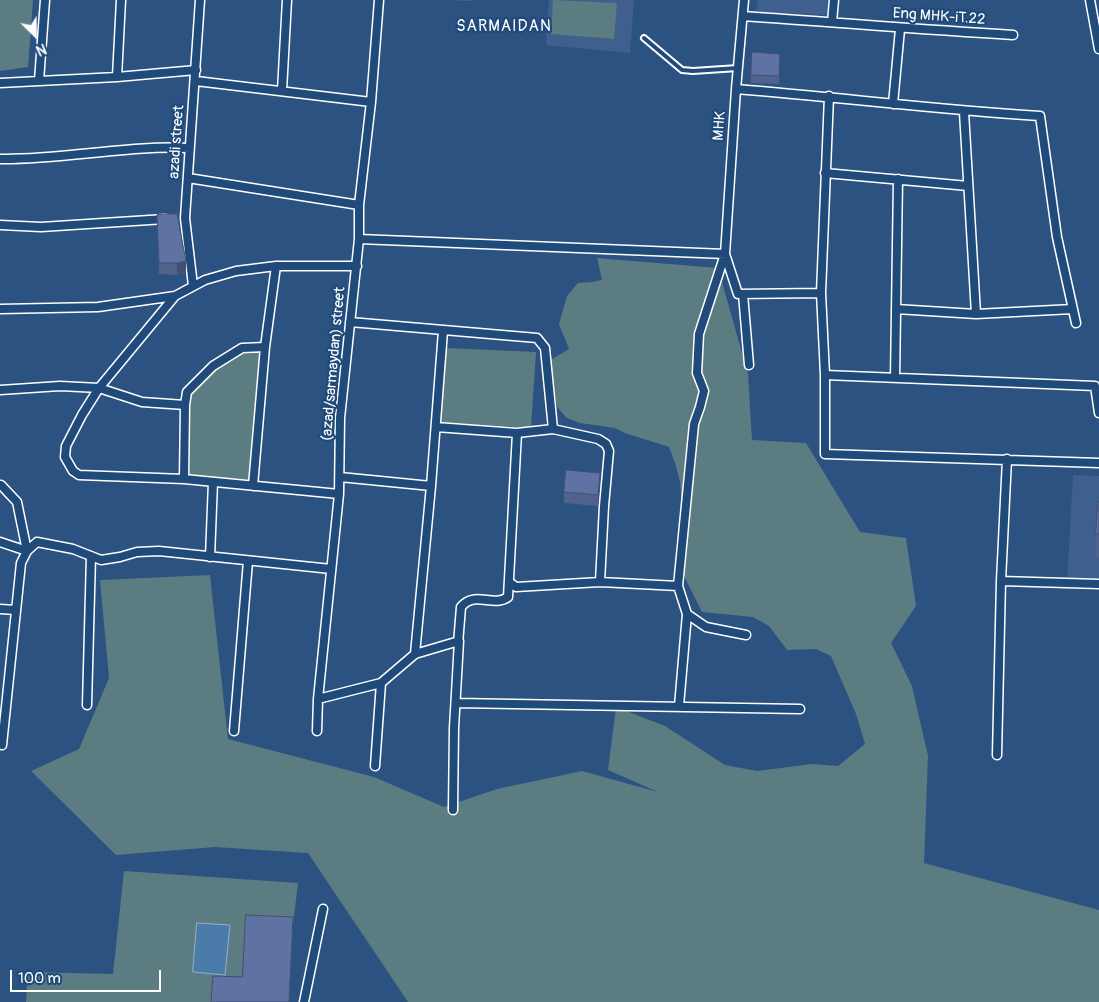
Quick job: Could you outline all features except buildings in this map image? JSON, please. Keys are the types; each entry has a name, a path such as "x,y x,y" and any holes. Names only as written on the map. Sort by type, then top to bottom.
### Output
{"street":[{"path":"39,81 45,0"},
{"path":"117,77 121,0"},
{"name":"azadi street","path":"193,286 184,218 196,80 200,0"},
{"path":"282,91 287,0"},
{"name":"(azad/sarmaydan) street","path":"317,732 318,699 339,494 340,418 357,266 359,206 371,102 379,0"},
{"name":"MHK","path":"725,254 744,0"},
{"path":"832,22 834,0"},
{"path":"1090,0 1099,49"},
{"name":"Eng MHK-iT.22","path":"743,16 900,29 1013,35"},
{"path":"893,104 900,29"},
{"path":"0,83 117,77 196,70"},
{"path":"196,80 371,102"},
{"path":"736,88 829,96 964,112 1040,116 1057,238 1076,323"},
{"path":"829,96 821,293 826,454 1099,463"},
{"path":"964,112 976,314"},
{"path":"0,159 24,160 163,147 189,148"},
{"path":"825,173 968,186"},
{"path":"188,178 359,206"},
{"path":"895,378 898,179"},
{"path":"0,225 41,227 184,218"},
{"path":"359,239 725,254"},
{"path":"725,254 738,294 821,293"},
{"path":"679,706 687,614 678,586 694,424 704,391 697,373 700,334 725,254"},
{"path":"252,486 265,347 276,266"},
{"path":"0,308 98,308 175,296 205,280 236,271 276,266 357,266"},
{"path":"743,294 749,366"},
{"path":"175,296 99,388 82,415 66,446 65,456 73,471 79,474 212,482 339,494"},
{"path":"896,309 976,314 1072,309"},
{"path":"350,322 537,338 545,348 553,429"},
{"path":"415,654 443,331"},
{"path":"184,480 185,405 187,392 213,366 242,348 265,347"},
{"path":"825,374 1095,386 1099,413"},
{"path":"0,390 60,386 99,388 142,402 185,405"},
{"path":"436,427 517,433 553,429 598,439 606,444 610,451 604,506 600,582"},
{"path":"453,810 454,728 458,644 462,606 470,599 497,601 505,600 508,597 517,433"},
{"path":"997,755 1001,581 1007,459"},
{"path":"340,478 431,486"},
{"path":"210,557 212,482"},
{"path":"1,485 17,502 27,551"},
{"path":"0,542 27,551"},
{"path":"2,745 4,686 16,610 20,563 27,551 37,542 73,549 102,560 137,552 159,551 331,569"},
{"path":"87,705 91,556"},
{"path":"234,731 248,561"},
{"path":"1001,581 1099,584"},
{"path":"509,582 516,587 600,582 678,586"},
{"path":"0,609 16,610"},
{"path":"687,614 706,627 746,635"},
{"path":"318,699 381,683 415,654 458,641 458,644"},
{"path":"375,766 381,683"},
{"path":"456,702 800,708"},
{"path":"304,1002 323,909"}],"lane":[{"path":"644,38 682,70 738,68"}],"shaded area":[{"path":"549,0 634,0 630,53 546,45"},
{"path":"758,0 828,0 827,15 756,12"},
{"path":"1073,475 1099,476 1099,584 1067,582"},
{"path":"197,923 230,925 225,975 193,972"}],"green space":[{"path":"0,0 33,0 28,67 0,71"},
{"path":"553,0 617,3 614,39 551,34"},
{"path":"597,258 718,268 748,374 752,440 806,443 860,532 906,538 916,606 891,643 912,686 928,756 924,863 1099,910 1099,1002 408,1002 308,853 215,847 116,855 31,771 79,749 109,678 100,580 210,575 228,739 374,777 444,807 497,789 582,771 658,792 608,770 616,707 665,726 725,765 757,771 812,764 838,766 865,744 856,714 831,656 816,649 787,650 769,626 753,617 702,612 682,572 684,533 680,482 669,447 615,428 580,423 567,418 557,407 549,361 569,349 559,324 567,296 578,283 602,280"},
{"path":"265,347 253,486 184,479 187,392 213,366 242,348"},
{"path":"446,348 536,352 531,428 441,422"},
{"path":"124,871 298,883 293,925 289,1002 26,1002 28,972 113,974"}],"district":[{"name":"SARMAIDAN","path":"504,27"}]}
